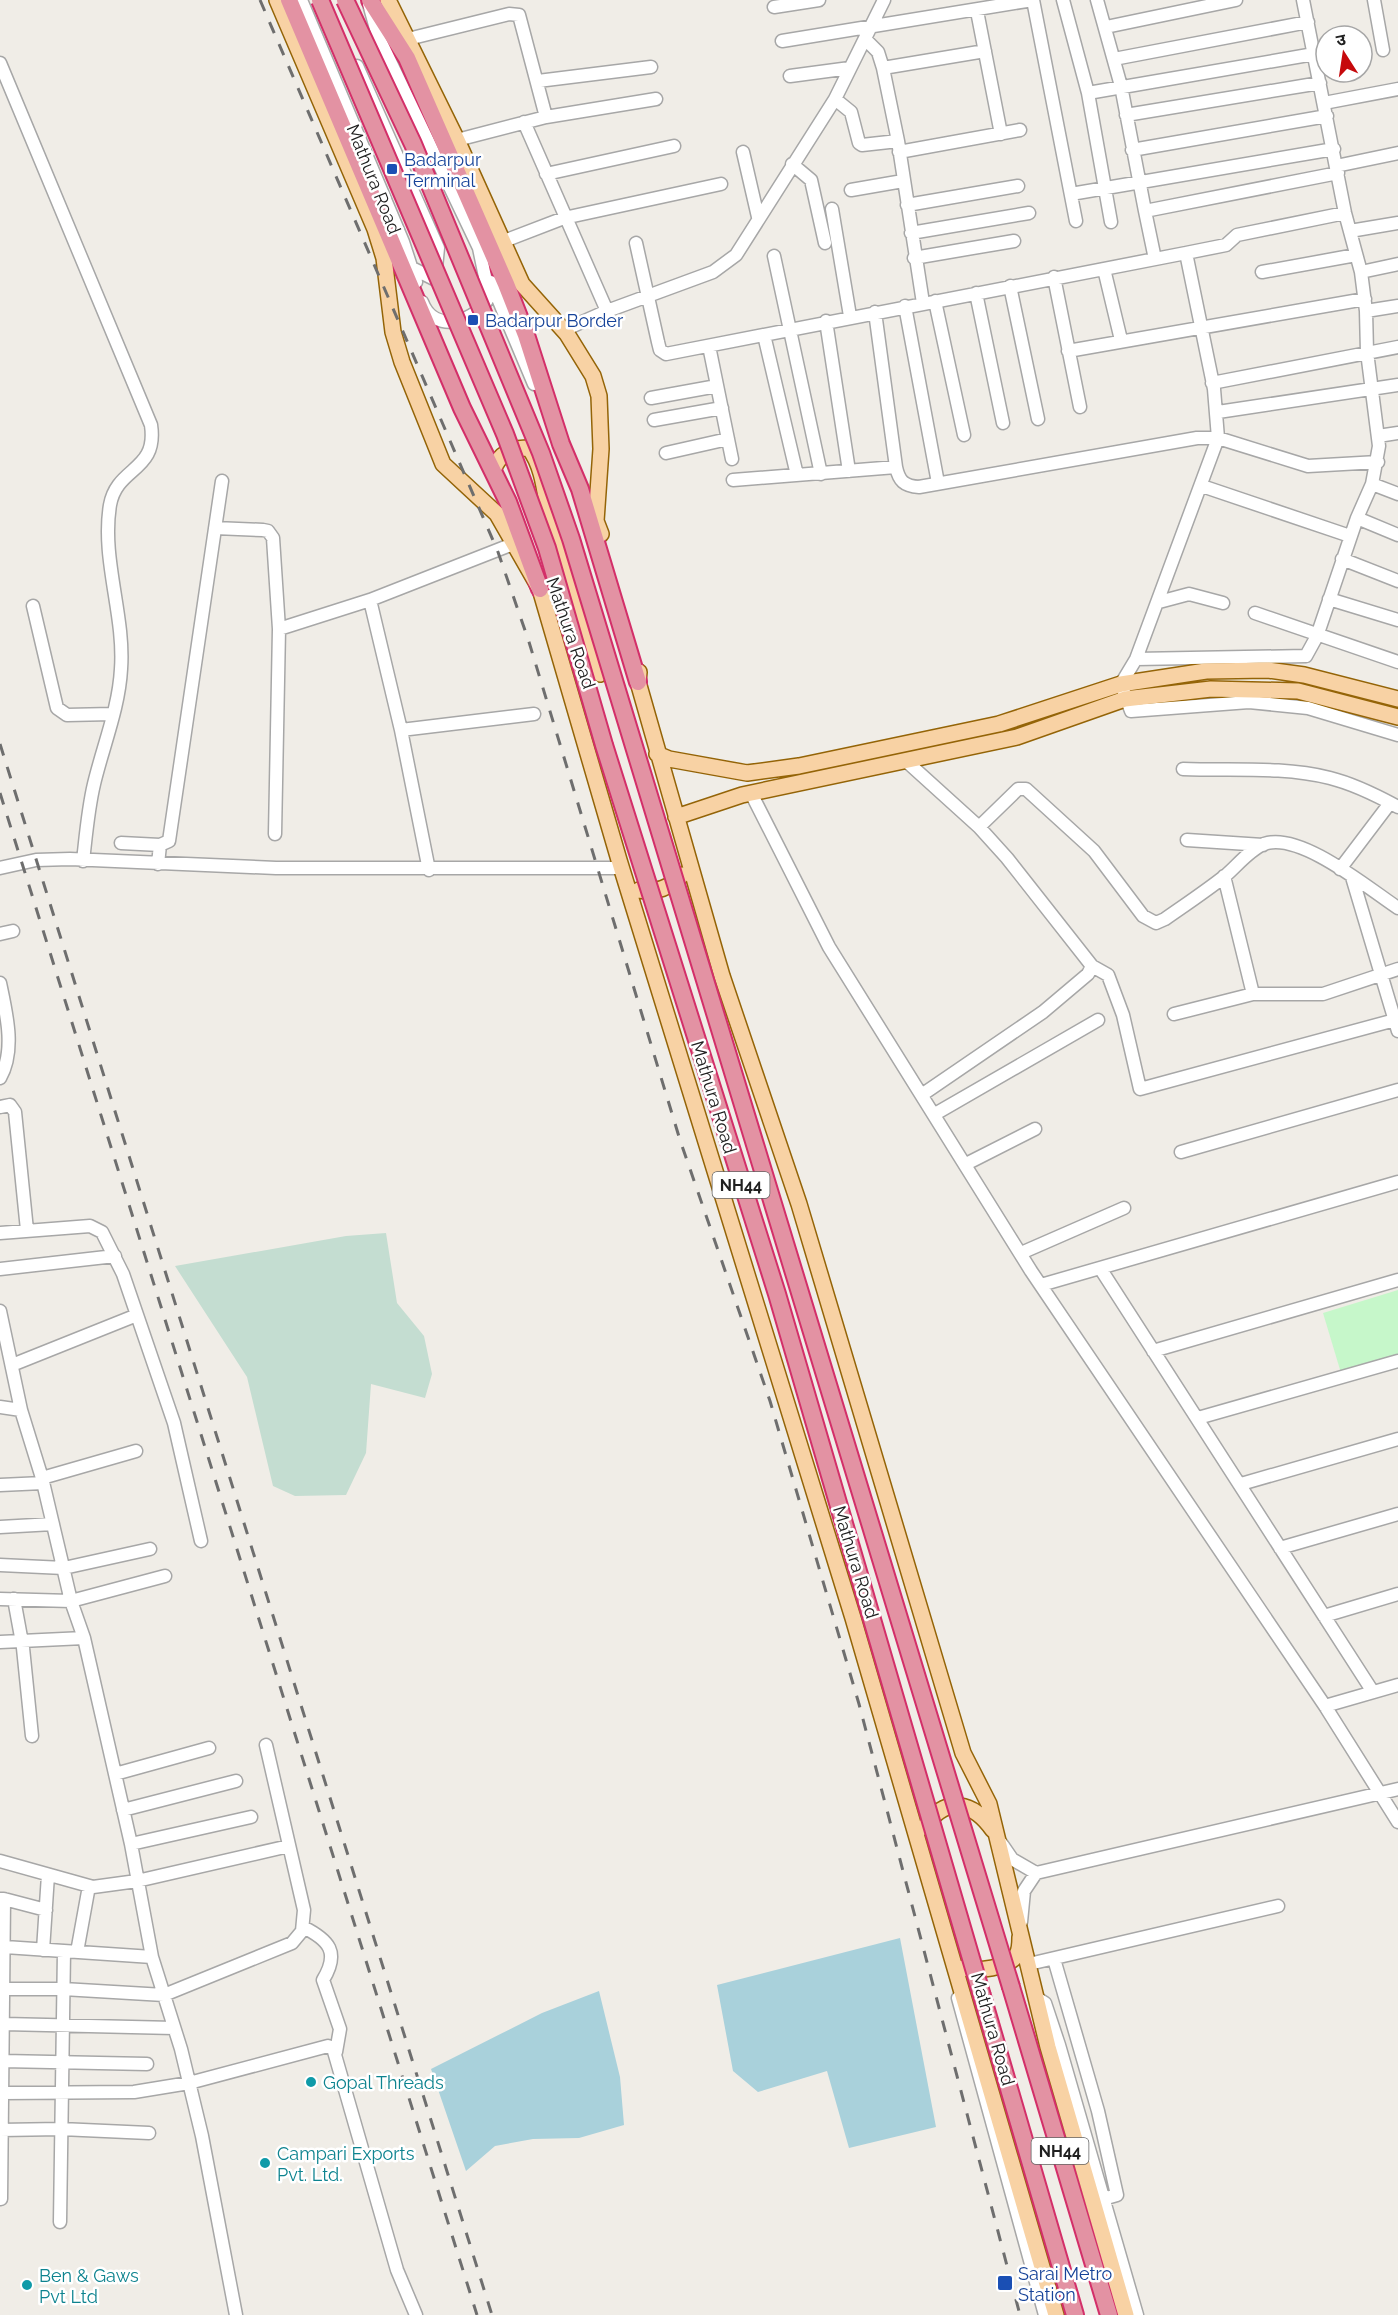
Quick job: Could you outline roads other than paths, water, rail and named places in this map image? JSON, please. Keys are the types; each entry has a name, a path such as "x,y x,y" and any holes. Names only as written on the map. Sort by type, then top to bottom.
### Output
{"highway":[{"path":"289,0 462,408 493,470 540,589"},
{"name":"Mathura Road","path":"320,0 505,434 547,548 603,745 777,1294 1075,2315"},
{"name":"Mathura Road","path":"345,0 413,144 542,453 572,539 1011,1987 1108,2315"},
{"path":"369,0 406,58 480,218 526,335 561,444 580,489 635,675"}],"main road":[{"name":"Mathura Road","path":"277,0 375,229 384,258 393,332 402,362 442,464 497,514 540,589 622,868 853,1618 1056,2315"},
{"path":"388,0 457,140 522,284 564,330 592,376 599,396 601,449 596,521 640,663 635,675 722,976 800,1204 963,1753 989,1804 1048,2047 1126,2315"},
{"path":"493,470 499,457 514,448 529,447 537,459 555,540 578,616 600,674"},
{"path":"657,754 669,759 747,773 799,766 999,724 1121,684 1206,671 1268,670 1304,675 1398,699"},
{"path":"571,693 600,674 635,675"},
{"path":"676,817 751,793 1017,736 1125,699 1211,689 1298,692 1398,717"},
{"path":"628,886 642,891 657,891 670,886 681,876 688,859"},
{"path":"919,1847 925,1826 935,1814 949,1807 969,1807 977,1811 997,1836"},
{"path":"948,1947 963,1968 975,1970 992,1967 1010,1961 1016,1956 1020,1925"}],"street":[{"path":"301,0 403,242 423,306 436,319 449,322 471,318 479,312 489,296 479,248 378,36 369,0"},
{"path":"327,0 438,248 434,279 448,311 458,316 471,318"},
{"path":"774,7 819,0"},
{"path":"564,330 723,266 735,255 835,99 884,0"},
{"path":"782,41 872,25 977,11 1033,0 1076,221"},
{"path":"1063,0 1088,93 1111,222"},
{"path":"1098,0 1121,86 1155,259"},
{"path":"1106,27 1236,0"},
{"path":"1088,93 1314,54 1303,0"},
{"path":"1374,0 1383,50"},
{"path":"977,11 1001,134"},
{"path":"408,39 515,14 521,20 546,117"},
{"path":"1114,59 1308,22"},
{"path":"865,39 878,52 883,68 898,146 914,258 929,302 964,435"},
{"path":"883,68 985,51"},
{"path":"0,63 151,425 153,446 149,455 121,482 110,505 111,553 122,669 90,804 83,861"},
{"path":"538,81 651,67"},
{"path":"790,76 850,68"},
{"path":"1126,116 1314,84"},
{"path":"1136,659 1306,656 1317,636 1350,536 1372,483 1378,462 1378,436 1367,352 1366,305 1361,272 1345,213 1320,84"},
{"path":"1132,150 1326,110 1398,89"},
{"path":"457,140 546,117 656,99"},
{"path":"835,99 850,112 859,143 862,145 898,146 1020,130"},
{"path":"524,122 564,218 607,311"},
{"path":"546,174 674,146"},
{"path":"1071,194 1334,149"},
{"path":"743,152 758,217"},
{"path":"1145,211 1337,170 1398,153"},
{"path":"792,164 811,180 825,243"},
{"path":"851,190 903,181"},
{"path":"504,241 564,218 721,184"},
{"path":"907,205 1018,186"},
{"path":"832,209 849,316"},
{"path":"911,233 1029,213"},
{"path":"636,243 658,342 663,353 1226,245 1237,235 1345,213"},
{"path":"1350,231 1398,223"},
{"path":"914,258 1014,241"},
{"path":"1186,253 1199,327 1218,412 1218,438 1159,602 1136,659 1121,684 1125,699 1131,711 1249,702 1308,708 1398,735"},
{"path":"1262,272 1356,255"},
{"path":"774,256 821,474"},
{"path":"1361,272 1398,264"},
{"path":"412,268 434,279"},
{"path":"1104,269 1121,340"},
{"path":"485,270 561,444"},
{"path":"1054,278 1080,407"},
{"path":"1010,286 1038,419"},
{"path":"976,294 1003,423"},
{"path":"1068,351 1199,327 1366,305 1398,306"},
{"path":"905,306 938,483"},
{"path":"875,312 896,467 900,480 910,486 1179,441 1218,438 1308,466 1378,462"},
{"path":"826,321 849,471"},
{"path":"764,334 797,475"},
{"path":"709,346 732,459"},
{"path":"1212,383 1398,347"},
{"path":"1218,412 1398,385"},
{"path":"651,398 717,386"},
{"path":"654,420 722,408"},
{"path":"1378,436 1398,433"},
{"path":"666,453 728,439"},
{"path":"733,480 896,467"},
{"path":"121,843 160,845 169,841 222,482"},
{"path":"1372,483 1398,494"},
{"path":"1202,486 1350,536"},
{"path":"1357,518 1398,534"},
{"path":"215,528 262,530 271,533 279,629 275,834"},
{"path":"279,629 370,600 513,544"},
{"path":"1342,560 1398,581"},
{"path":"1159,602 1188,594 1223,603"},
{"path":"1329,599 1398,620"},
{"path":"370,600 401,730 429,870"},
{"path":"33,606 57,708 67,715 112,714"},
{"path":"1255,614 1398,662"},
{"path":"401,730 534,714"},
{"path":"905,760 979,827 1007,858 1092,966 1108,975 1123,1015 1140,1089 1396,1025 1352,877"},
{"path":"1183,769 1231,769 1307,774 1359,787 1394,805 1340,869"},
{"path":"979,827 1018,789 1026,789 1085,841 1143,916 1156,923 1165,919 1224,876 1263,845"},
{"path":"751,793 829,946 1041,1285 1325,1706 1398,1822"},
{"path":"1187,840 1263,845 1289,844 1306,850 1340,869 1398,908"},
{"path":"158,864 160,845"},
{"path":"0,867 36,860 429,870 622,868"},
{"path":"1224,876 1253,994"},
{"path":"0,934 14,931"},
{"path":"923,1094 1043,1012 1088,974 1092,966"},
{"path":"1174,1014 1253,994 1323,994 1398,969"},
{"path":"0,983 5,1067 0,1077"},
{"path":"935,1114 1098,1020"},
{"path":"1181,1152 1398,1090"},
{"path":"0,1107 10,1105 15,1112 27,1230"},
{"path":"966,1164 1035,1129"},
{"path":"1041,1285 1398,1182"},
{"path":"1021,1253 1124,1208"},
{"path":"0,1233 98,1228 107,1239 174,1423 201,1541"},
{"path":"0,1269 115,1256"},
{"path":"1100,1268 1373,1692"},
{"path":"1153,1351 1398,1280"},
{"path":"0,1311 4,1350 12,1365 21,1410 42,1481 71,1601 84,1638 131,1844 152,1957 189,2083 210,2172 236,2315"},
{"path":"12,1365 136,1315"},
{"path":"1198,1418 1397,1364"},
{"path":"0,1407 21,1410"},
{"path":"1241,1485 1398,1439"},
{"path":"0,1485 42,1481 136,1451"},
{"path":"1280,1548 1398,1514"},
{"path":"0,1527 53,1524"},
{"path":"0,1566 64,1568 150,1550"},
{"path":"0,1599 71,1601 165,1576"},
{"path":"1324,1616 1398,1594"},
{"path":"14,1599 22,1641 32,1736"},
{"path":"0,1642 84,1638"},
{"path":"1325,1706 1398,1685"},
{"path":"4,1989 63,1989 164,1995 292,1943 303,1927 304,1910 266,1745"},
{"path":"115,1774 209,1748"},
{"path":"123,1810 236,1780"},
{"path":"1020,1925 1023,1891 1036,1873 1398,1789"},
{"path":"131,1844 251,1816"},
{"path":"997,1836 1012,1859 1036,1873"},
{"path":"0,1861 88,1886 137,1881 289,1846"},
{"path":"43,1950 48,1875"},
{"path":"77,1952 88,1886"},
{"path":"1,2199 5,1947 2,1899 46,1910"},
{"path":"1029,1964 1278,1906"},
{"path":"303,1927 325,1940 331,1952 332,1966 324,1980 340,2029 336,2052 397,2270 416,2315"},
{"path":"5,1947 152,1957"},
{"path":"60,2222 64,1951"},
{"path":"1054,1959 1098,2111 1117,2194 1102,2199"},
{"path":"960,1985 957,1994 962,2020 1045,2315"},
{"path":"1037,1998 1045,2003 1137,2315"},
{"path":"2,2031 63,2026 174,2028"},
{"path":"2,2093 134,2092 189,2083 328,2046 336,2052"},
{"path":"2,2065 62,2061 147,2064"},
{"path":"2,2130 61,2129 149,2133"}],"water":[{"path":"900,1938 936,2127 849,2148 827,2071 758,2092 733,2071 717,1985"},
{"path":"599,1991 620,2077 624,2125 579,2138 533,2139 495,2146 466,2171 431,2069 542,2013"}],"railway":[{"path":"260,0 498,552 529,642 680,1140 770,1401 859,1704 1020,2315"},
{"path":"0,744 492,2315"},
{"path":"0,793 477,2315"}],"place":[{"name":"Badarpur Terminal","path":"392,169"},
{"name":"Badarpur Border","path":"473,320"},
{"name":"Gopal Threads","path":"311,2082"},
{"name":"Campari Exports Pvt. Ltd.","path":"265,2163"},
{"name":"Sarai Metro Station","path":"1005,2283"},
{"name":"Ben & Gaws Pvt Ltd","path":"27,2285"}]}
